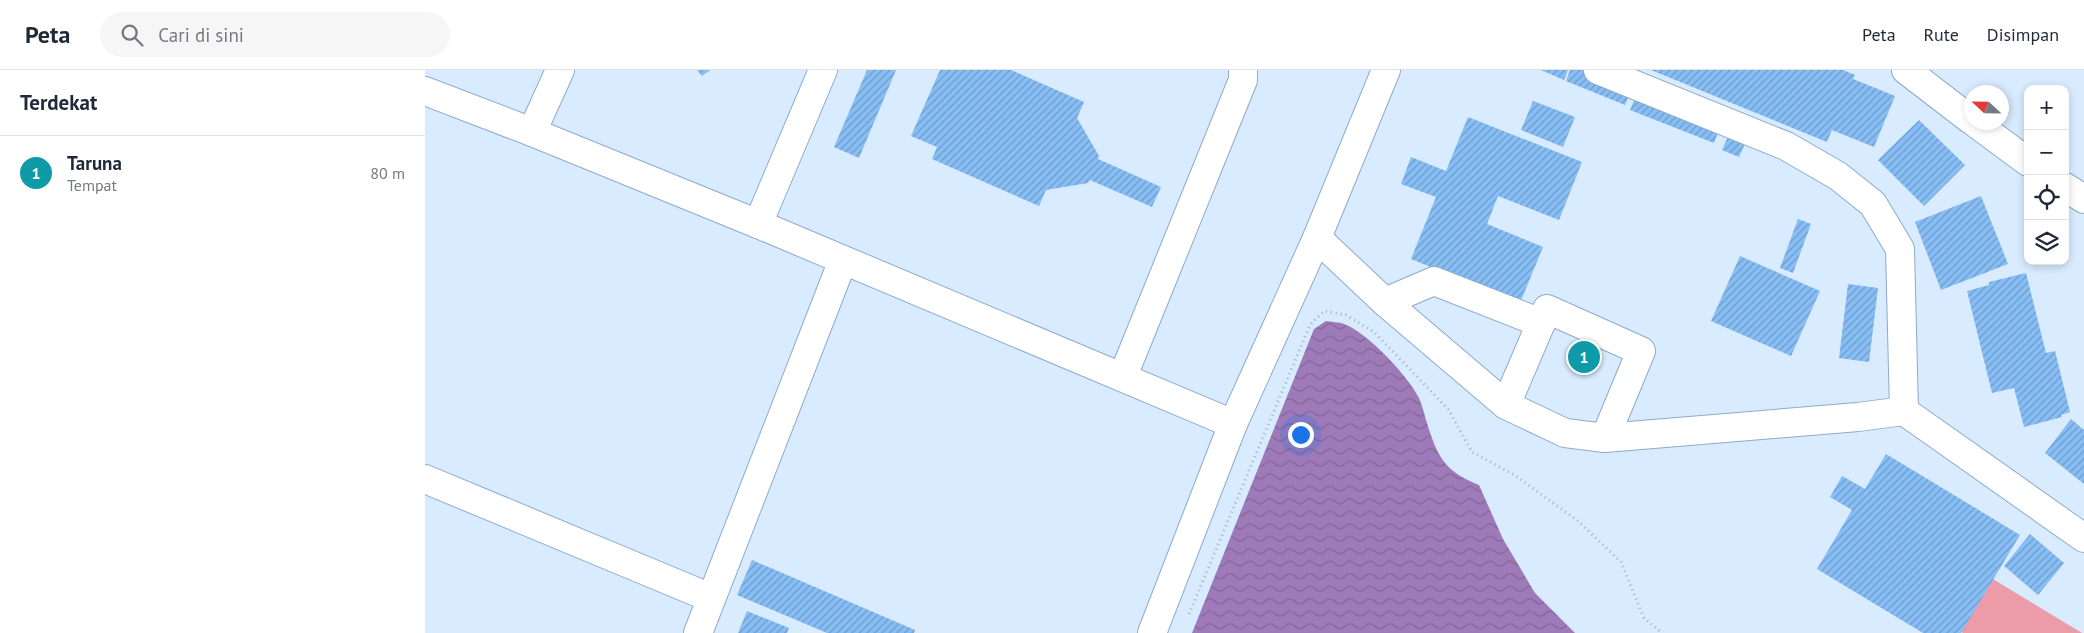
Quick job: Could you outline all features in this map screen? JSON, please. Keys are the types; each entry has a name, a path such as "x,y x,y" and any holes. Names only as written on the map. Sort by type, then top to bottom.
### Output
{"lane":[{"path":"532,132 560,70"},
{"path":"758,224 823,70"},
{"path":"1123,376 1243,80 1243,70"},
{"path":"1152,633 1233,424 1317,238 1386,70"},
{"path":"1598,70 1786,146 1838,176 1873,204 1900,249 1905,412"},
{"path":"1905,70 1964,115"},
{"path":"427,98 532,132 1123,376 1233,424"},
{"path":"1984,130 2024,159"},
{"path":"2069,190 2084,199"},
{"path":"1317,238 1385,302 1506,405 1565,433 1605,438 1905,412 2084,538"},
{"path":"698,633 843,260"},
{"path":"1385,302 1434,281 1541,324"},
{"path":"1506,405 1547,309 1641,351 1605,438"},
{"path":"425,479 711,598"}],"path":[{"path":"1189,615 1310,325 1324,311 1347,315 1374,332 1448,409 1473,452 1516,476 1585,527 1621,562 1644,618 1662,633"}],"shaded area":[{"path":"1983,573 2082,633 1963,633 1951,626"}],"water":[{"path":"1326,321 1344,324 1364,336 1406,378 1419,398 1434,443 1443,460 1457,474 1479,485 1503,539 1535,593 1575,633 1192,633 1314,329"}],"building":[{"path":"697,70 710,70 702,76"},
{"path":"867,70 896,70 859,158 834,147"},
{"path":"940,70 1011,70 1084,102 1077,118 1099,156 1098,159 1161,187 1152,207 1090,180 1088,183 1046,190 1039,206 932,159 937,147 911,136"},
{"path":"1541,70 1568,70 1564,80"},
{"path":"1570,70 1586,70 1632,88 1625,105 1566,81"},
{"path":"1651,70 1843,70 1855,75 1853,79 1895,96 1874,147 1832,130 1827,142"},
{"path":"1638,91 1721,125 1714,143 1630,110"},
{"path":"1533,101 1575,117 1563,147 1521,130"},
{"path":"1468,117 1582,162 1559,220 1498,196 1487,224 1543,247 1520,303 1411,259 1436,197 1401,184 1411,157 1446,171"},
{"path":"1919,120 1965,165 1924,206 1878,160"},
{"path":"1732,128 1749,135 1739,157 1722,150"},
{"path":"1981,196 2008,264 1941,290 1915,222"},
{"path":"1798,219 1811,224 1793,273 1780,268"},
{"path":"1740,256 1820,291 1791,356 1711,321"},
{"path":"2026,273 2046,353 2055,351 2070,412 2061,415 2062,417 2024,427 2014,388 1992,393 1967,291 1989,285 1989,282"},
{"path":"1848,284 1878,288 1869,362 1839,358"},
{"path":"2071,419 2084,430 2084,484 2045,453"},
{"path":"1886,454 2020,535 1961,633 1923,633 1817,569 1852,510 1830,497 1842,476 1865,489"},
{"path":"2030,534 2064,563 2038,595 2004,566"},
{"path":"752,560 915,630 914,633 827,633 737,595"},
{"path":"747,611 789,628 787,633 738,633"}],"place":[{"name":"Taruna","path":"1584,357"}]}
